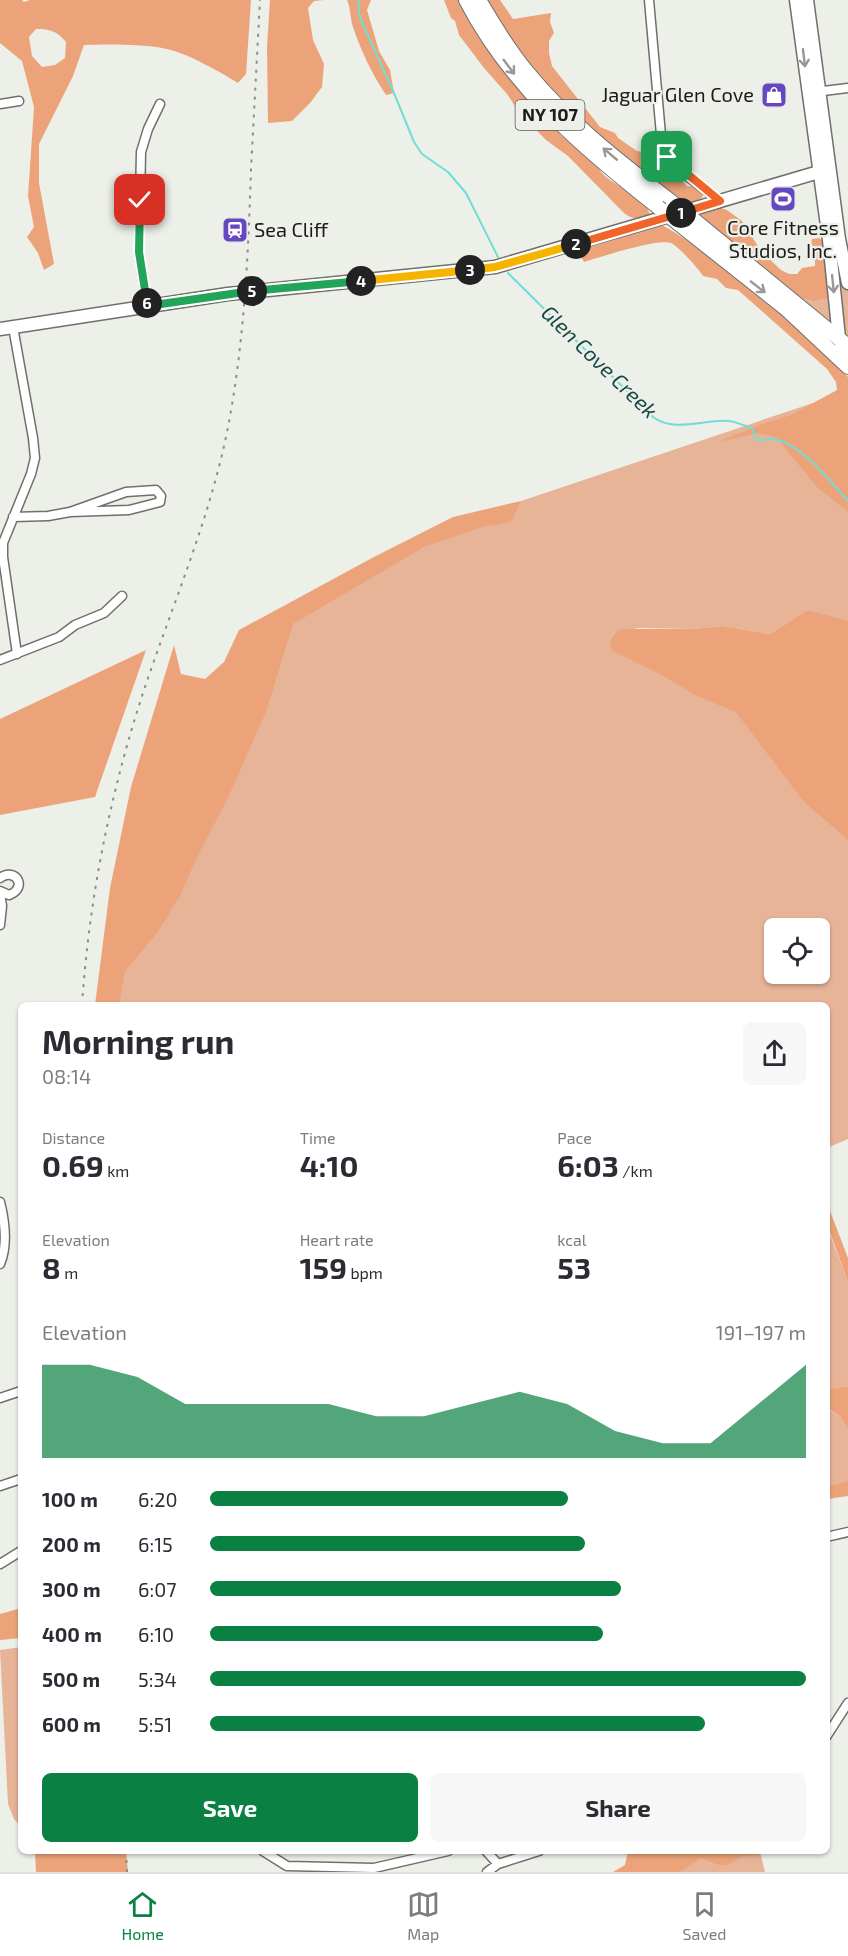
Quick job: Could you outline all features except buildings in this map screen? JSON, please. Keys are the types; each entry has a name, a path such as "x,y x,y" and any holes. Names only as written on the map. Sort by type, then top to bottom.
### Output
{"main road":[{"name":"NY 107","path":"466,0 494,46 543,108 599,160 784,308 848,366"},
{"name":"NY 107","path":"479,0 503,40 552,100 615,159 673,203 843,342"}],"street":[{"path":"649,0 662,146 667,157 675,165 720,201"},
{"path":"796,0 814,92"},
{"path":"807,0 823,174 843,342 848,366"},
{"path":"814,92 848,88"},
{"path":"0,104 19,101"},
{"path":"147,306 139,252 141,152 148,129 160,104"},
{"path":"0,329 228,294 495,267 746,192 823,174"},
{"path":"823,174 837,225 848,283"},
{"path":"13,327 35,458 31,474 3,543 17,654"},
{"path":"13,517 129,510 160,502 161,496 156,490 126,492 70,512"},
{"path":"0,660 59,637 75,626 104,613 122,596"},
{"path":"0,878 12,875 17,879 19,886 16,892 9,895 0,891"},
{"path":"0,891 2,906 0,925"},
{"path":"0,1202 5,1242 0,1264"},
{"path":"0,1398 18,1392"},
{"path":"0,1486 18,1480"},
{"path":"830,1536 848,1532"},
{"path":"0,1564 18,1553"},
{"path":"830,1731 848,1703"},
{"path":"267,1854 286,1869 374,1868 435,1854"},
{"path":"487,1872 494,1856 516,1854"}],"shaded area":[{"path":"0,0 22,0 24,2 30,0 251,0 246,74 238,83 213,68 167,49 137,45 84,45 73,76 39,144 39,183 54,264 44,270 38,253 27,237 34,227 28,196 34,107 22,61 0,43","holes":["36,29 49,30 59,35 66,42 65,58 55,65 42,67 32,56 29,37"]},
{"path":"270,0 324,0 314,1 308,8 313,40 324,64 322,87 310,103 292,121 268,123 267,47"},
{"path":"347,0 371,0 367,10 379,51 390,70 394,93 386,95 363,54 353,27"},
{"path":"444,0 463,0 541,115 556,127 561,136 588,154 608,178 637,197 648,209 650,216 636,219 624,213 568,156 546,140 519,112 459,35 455,21 451,18"},
{"path":"486,0 500,0 513,19 551,13 550,22 554,33 549,41 549,53 552,66 600,127 615,133 618,138 637,151 655,154 687,186 698,187 703,193 702,198 693,202 687,201 660,190 632,169 617,150 592,133 549,88 541,76 526,64"},
{"path":"721,208 742,221 761,251 781,270 789,274 797,274 802,268 815,266 812,239 819,238 823,241 831,292 828,298 813,301 789,296 699,219 703,211"},
{"path":"662,225 706,254 787,319 848,377 848,512 817,487 776,437 758,433 718,442 791,415 837,390 836,382 827,369 738,290 726,288 717,279 703,276 671,243 642,245 584,262 578,251"},
{"path":"833,232 848,283 848,348 789,296 813,301"},
{"path":"813,403 775,431 848,512 848,625 807,610 770,634 722,626 693,629 639,628 614,633 610,646 748,702 766,749 803,801 848,829 848,1139 830,1147 830,1002 117,1002 118,967 288,620 424,547 521,501"},
{"path":"521,501 511,522 482,527 424,547 293,624 266,712 226,802 198,855 180,896 157,933 125,971 120,1002 95,1002 110,888 131,787 174,645 181,674 205,679 224,662 239,630 453,517"},
{"path":"807,610 848,621 848,840 803,801 736,712 697,696 660,674 613,651 610,646 613,635 622,629 693,629 722,626 770,634"},
{"path":"146,650 95,797 0,815 0,719"},
{"path":"830,1211 848,1258 848,1282 830,1232"},
{"path":"830,1235 848,1282 848,1386 830,1389"},
{"path":"848,1386 848,1430 840,1416 830,1410 830,1389"},
{"path":"830,1410 840,1416 848,1430 848,1494 830,1499"},
{"path":"848,1481 848,1496 830,1499 830,1486"},
{"path":"18,1609 18,1638 0,1640 0,1614"},
{"path":"18,1647 18,1824 8,1804 0,1650"},
{"path":"35,1854 126,1854 128,1872 36,1872"},
{"path":"627,1854 760,1854 743,1856 727,1865 719,1865 701,1858 679,1872 613,1872 625,1865"},
{"path":"703,1854 761,1854 765,1872 642,1872 641,1866"}],"waterway":[{"name":"Glen Cove Creek","path":"358,0 360,18 414,142 422,154 448,172 466,193 498,257"},
{"name":"Glen Cove Creek","path":"508,273 653,417 661,422 680,425 732,422 753,429 756,440 775,439 786,443 806,456 848,501"}],"railway":[{"path":"82,1002 96,884 112,804 145,687 210,500 232,404 247,271 260,0"},
{"path":"126,1854 127,1872"}],"place":[{"name":"Jaguar Glen Cove","path":"774,95"},
{"name":"Core Fitness Studios, Inc.","path":"783,199"},
{"name":"Sea Cliff","path":"235,230"}],"route":[{"path":"140,200 139,252 147,306 228,294 495,267 720,201 667,157"}]}
